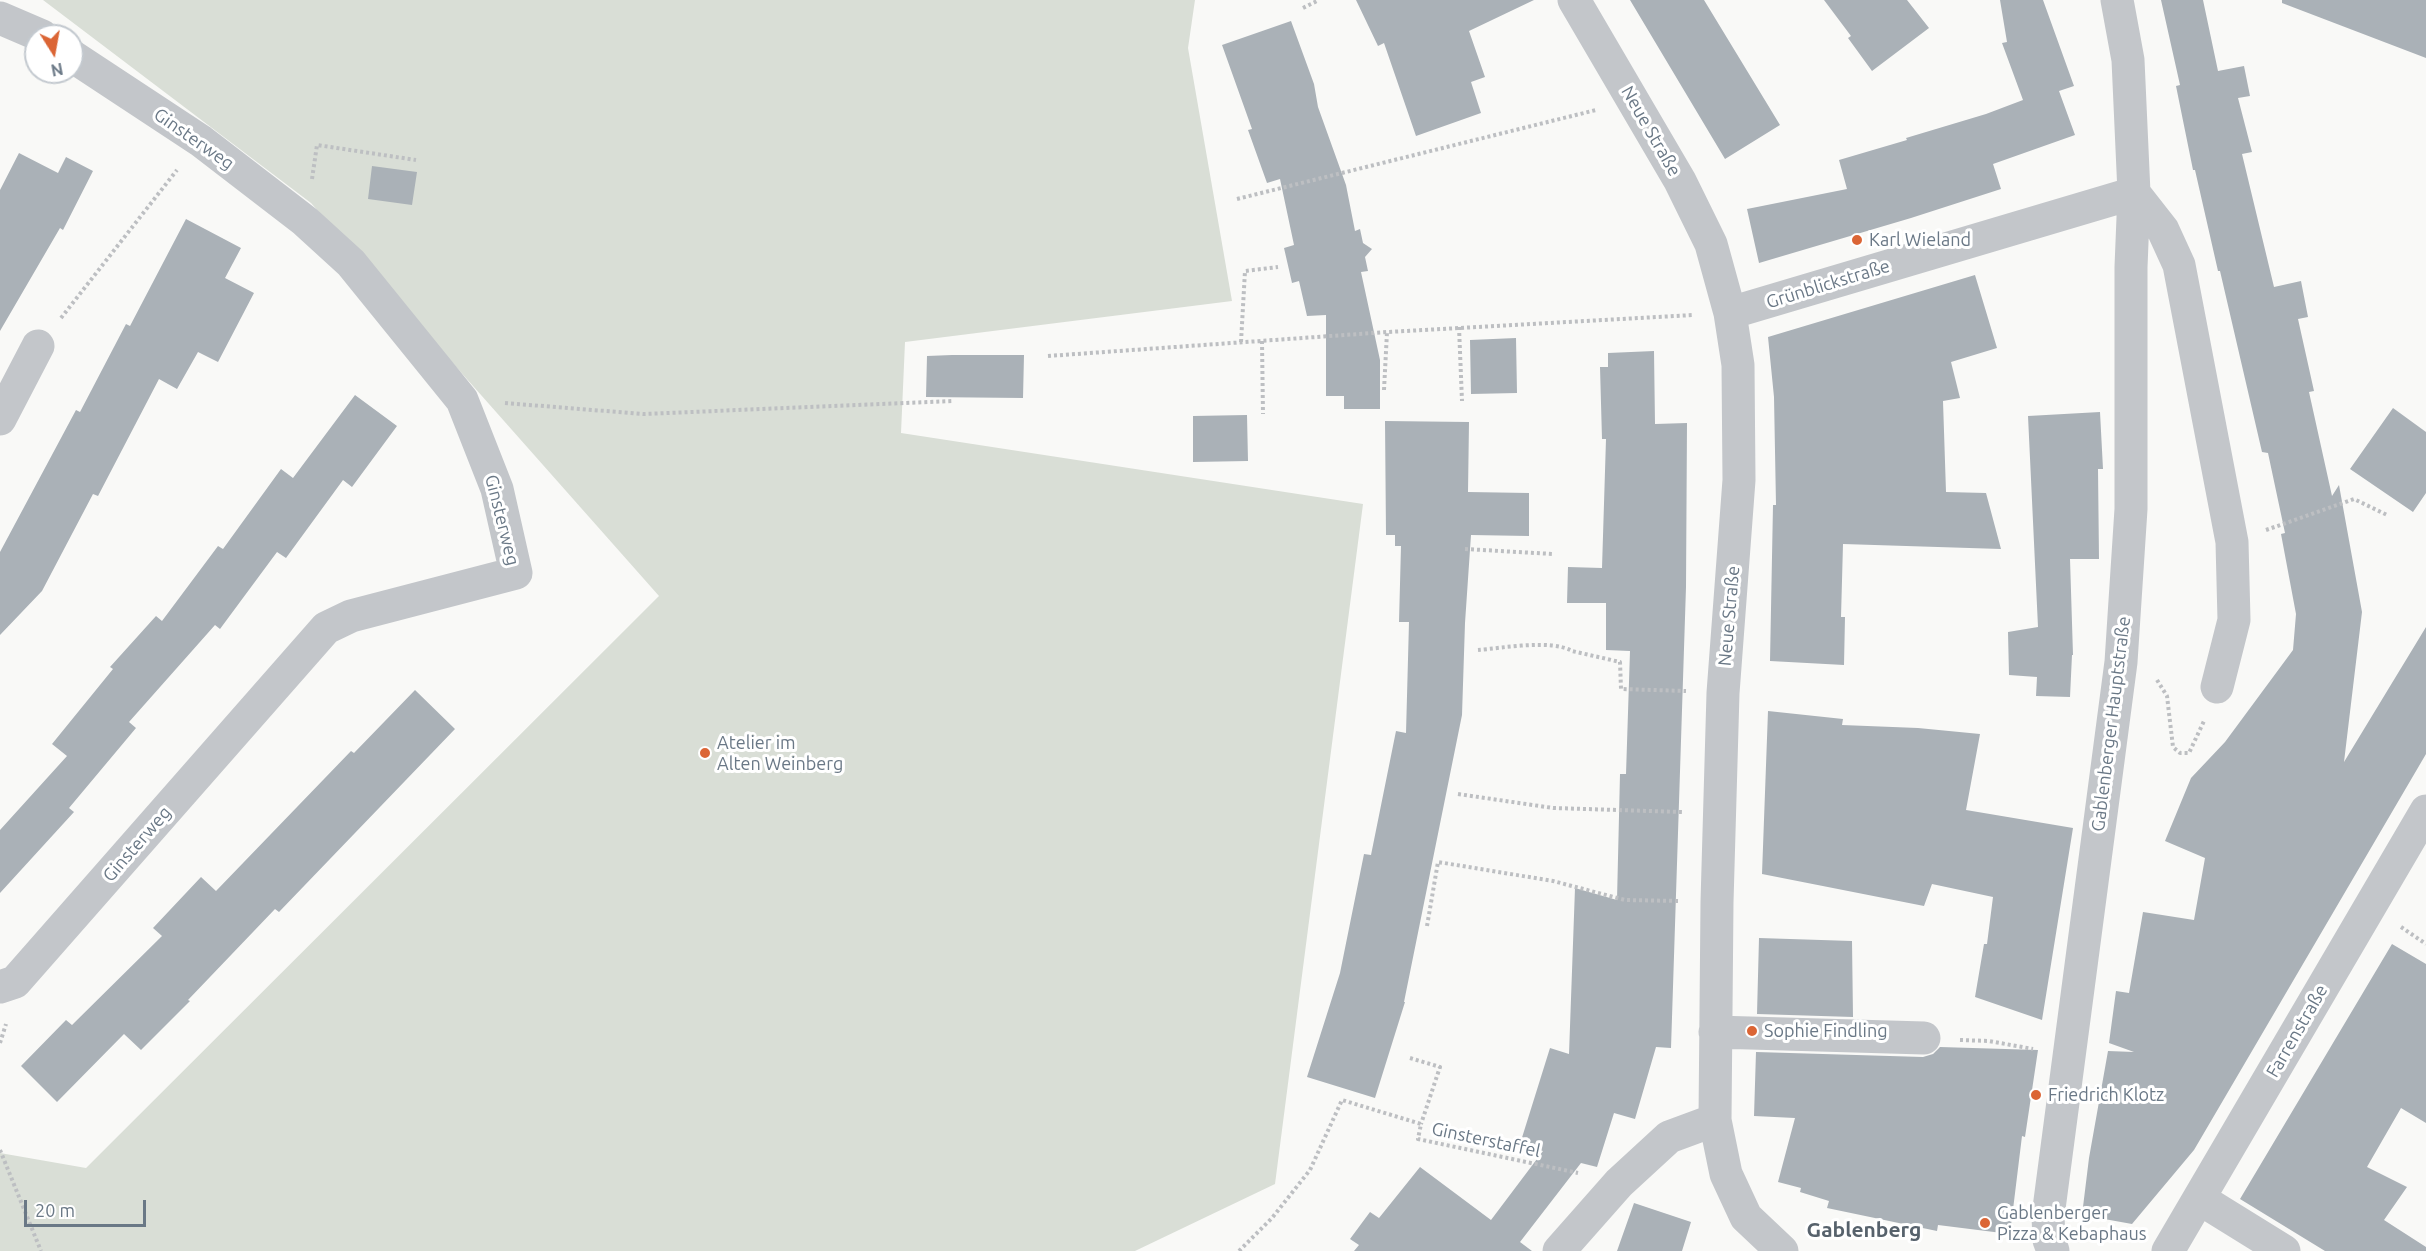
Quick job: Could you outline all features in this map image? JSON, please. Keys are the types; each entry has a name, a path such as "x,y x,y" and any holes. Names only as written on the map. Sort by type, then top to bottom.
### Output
{"street":[{"name":"Neue Straße","path":"1574,0 1635,101 1712,244 1730,313 1738,365 1739,480 1723,693 1717,902 1715,1120 1726,1174 1746,1216 1782,1251"},
{"name":"Gablenberger Hauptstraße","path":"2053,1251 2049,1240 2048,1216 2121,662 2131,509 2133,194 2128,60 2117,0"},
{"path":"0,18 24,28"},
{"name":"Ginsterweg","path":"8,985 326,628 351,616 516,573 497,489 462,400 351,263 305,221 201,141 84,64"},
{"name":"Grünblickstraße","path":"1730,313 2133,194"},
{"path":"2133,194 2163,230 2179,265 2232,542 2234,620 2217,687"},
{"path":"0,419 38,346"},
{"name":"Farrenstraße","path":"2168,1251 2426,811"},
{"path":"1715,1032 1924,1038"},
{"path":"1559,1251 1619,1183 1670,1137 1715,1120"},
{"path":"2200,1199 2284,1251"}],"path":[{"path":"1303,8 1318,0"},
{"path":"1237,199 1635,101"},
{"path":"305,221 317,145 416,160"},
{"path":"38,346 168,183"},
{"path":"1241,342 1245,271 1278,267"},
{"path":"1048,356 1459,327 1730,313"},
{"path":"1459,327 1462,401"},
{"path":"1384,390 1387,332"},
{"path":"1262,341 1263,414"},
{"path":"462,400 643,414 953,402"},
{"path":"2232,542 2354,499 2387,515"},
{"path":"1466,549 1553,554"},
{"path":"1478,650 1543,645 1566,648 1620,662 1622,689 1723,693"},
{"path":"2121,662 2150,669 2167,696 2173,747 2180,753 2189,753"},
{"path":"1458,794 1552,808 1719,814"},
{"path":"1427,926 1438,862 1553,881 1625,900 1717,902"},
{"path":"1924,1038 1989,1041 2069,1054"},
{"path":"1410,1058 1440,1067 1421,1124"},
{"name":"Ginsterstaffel","path":"1239,1251 1272,1218 1311,1170 1342,1100 1421,1124 1418,1139 1580,1173"},
{"path":"0,1150 41,1251"}],"shaded area":[{"path":"43,0 1195,0 1188,48 1232,301 905,342 901,433 1363,504 1275,1184 1135,1251 0,1251 0,1153 86,1168 659,596 311,203 84,31 84,24 75,24"}],"building":[{"path":"1356,0 1534,0 1469,31 1485,77 1471,82 1481,113 1416,136 1384,43 1378,46"},
{"path":"1630,0 1704,0 1780,125 1725,159"},
{"path":"1824,0 1907,0 1929,28 1872,71 1848,38 1851,36"},
{"path":"2000,0 2043,0 2074,86 2059,91 2075,135 1993,164 2001,189 1759,263 1747,209 1847,189 1839,160 1907,140 1906,138 1986,114 2023,100 2002,43 2007,42"},
{"path":"2161,0 2203,0 2218,71 2244,66 2250,96 2238,98 2252,152 2242,154 2274,287 2301,281 2308,317 2298,319 2314,391 2309,392 2332,496 2339,485 2362,612 2344,762 2426,627 2426,754 2194,1150 2132,1224 2082,1215 2089,1158 2108,1051 2134,1052 2109,1043 2116,991 2129,993 2143,912 2194,920 2205,858 2165,841 2191,778 2225,742 2293,650 2296,614 2281,534 2285,533 2268,453 2262,452 2220,271 2218,271 2195,170 2193,170 2176,86 2180,85"},
{"path":"2282,0 2426,0 2426,58 2282,3"},
{"path":"1291,21 1346,185 1355,231 1360,229 1363,243 1372,249 1365,257 1368,271 1361,272 1380,360 1380,409 1344,409 1344,396 1326,396 1326,315 1307,316 1299,281 1292,283 1284,248 1294,245 1280,179 1267,183 1248,130 1252,129 1222,45"},
{"path":"19,153 58,173 66,157 93,171 63,230 60,228 0,331 0,190"},
{"path":"372,166 417,172 412,205 368,199"},
{"path":"186,219 241,248 225,278 254,293 218,362 198,352 177,389 159,379 98,496 93,494 42,591 0,635 0,552 76,410 80,412 126,324 130,326"},
{"path":"1975,275 1997,348 1951,362 1960,398 1943,401 1946,492 1986,493 2001,549 1843,544 1841,617 1845,617 1844,665 1770,661 1773,505 1776,505 1774,397 1768,337"},
{"path":"1516,338 1517,393 1471,394 1470,340"},
{"path":"1654,351 1655,424 1687,423 1686,587 1671,1048 1656,1047 1635,1119 1614,1113 1597,1167 1581,1163 1520,1242 1532,1251 1354,1251 1359,1245 1350,1239 1370,1212 1379,1218 1420,1167 1491,1220 1543,1151 1520,1144 1550,1048 1569,1054 1575,888 1617,900 1620,774 1626,774 1630,651 1606,650 1606,603 1567,603 1568,567 1602,568 1606,439 1602,439 1600,367 1608,367 1608,353"},
{"path":"1024,355 1023,398 926,397 927,356"},
{"path":"355,395 397,426 352,487 343,480 286,558 277,552 220,629 215,625 129,722 136,728 69,808 74,812 0,893 0,830 67,756 52,744 113,669 110,667 156,616 162,621 218,546 223,549 281,469 293,478"},
{"path":"2393,408 2426,432 2426,493 2413,512 2350,469"},
{"path":"2100,412 2103,469 2098,469 2099,559 2070,559 2073,655 2070,697 2036,696 2037,677 2009,675 2008,632 2038,627 2028,416"},
{"path":"1247,415 1248,461 1193,462 1193,416"},
{"path":"1385,421 1469,422 1468,492 1529,493 1529,536 1471,535 1462,715 1405,1002 1375,1098 1307,1077 1340,973 1364,854 1371,855 1396,731 1406,733 1409,622 1399,622 1401,546 1395,546 1395,535 1386,535"},
{"path":"415,690 455,729 279,912 275,909 141,1050 124,1034 57,1102 21,1066 66,1020 72,1025 162,936 153,928 201,877 216,891 351,751 354,753"},
{"path":"1768,711 1843,719 1842,725 1918,728 1980,734 1966,810 2073,828 2042,1020 1975,997 1984,944 1987,944 1993,897 1932,884 1924,906 1762,874"},
{"path":"1759,938 1852,941 1853,1017 1757,1014"},
{"path":"2392,944 2426,964 2426,1123 2401,1108 2367,1167 2407,1187 2384,1220 2426,1247 2426,1251 2325,1251 2240,1199"},
{"path":"1940,1047 2038,1050 2025,1137 2022,1136 2010,1234 1938,1225 1937,1231 1827,1208 1829,1201 1800,1192 1801,1188 1778,1182 1795,1118 1754,1116 1756,1052 1923,1057 1933,1054"},
{"path":"1634,1203 1691,1222 1682,1251 1617,1251"}],"place":[{"name":"Karl Wieland","path":"1857,240"},
{"name":"Atelier im Alten Weinberg","path":"705,753"},
{"name":"Sophie Findling","path":"1752,1031"},
{"name":"Friedrich Klotz","path":"2036,1095"},
{"name":"Gablenberger Pizza & Kebaphaus","path":"1985,1223"}],"district":[{"name":"Gablenberg","path":"1864,1230"}]}
